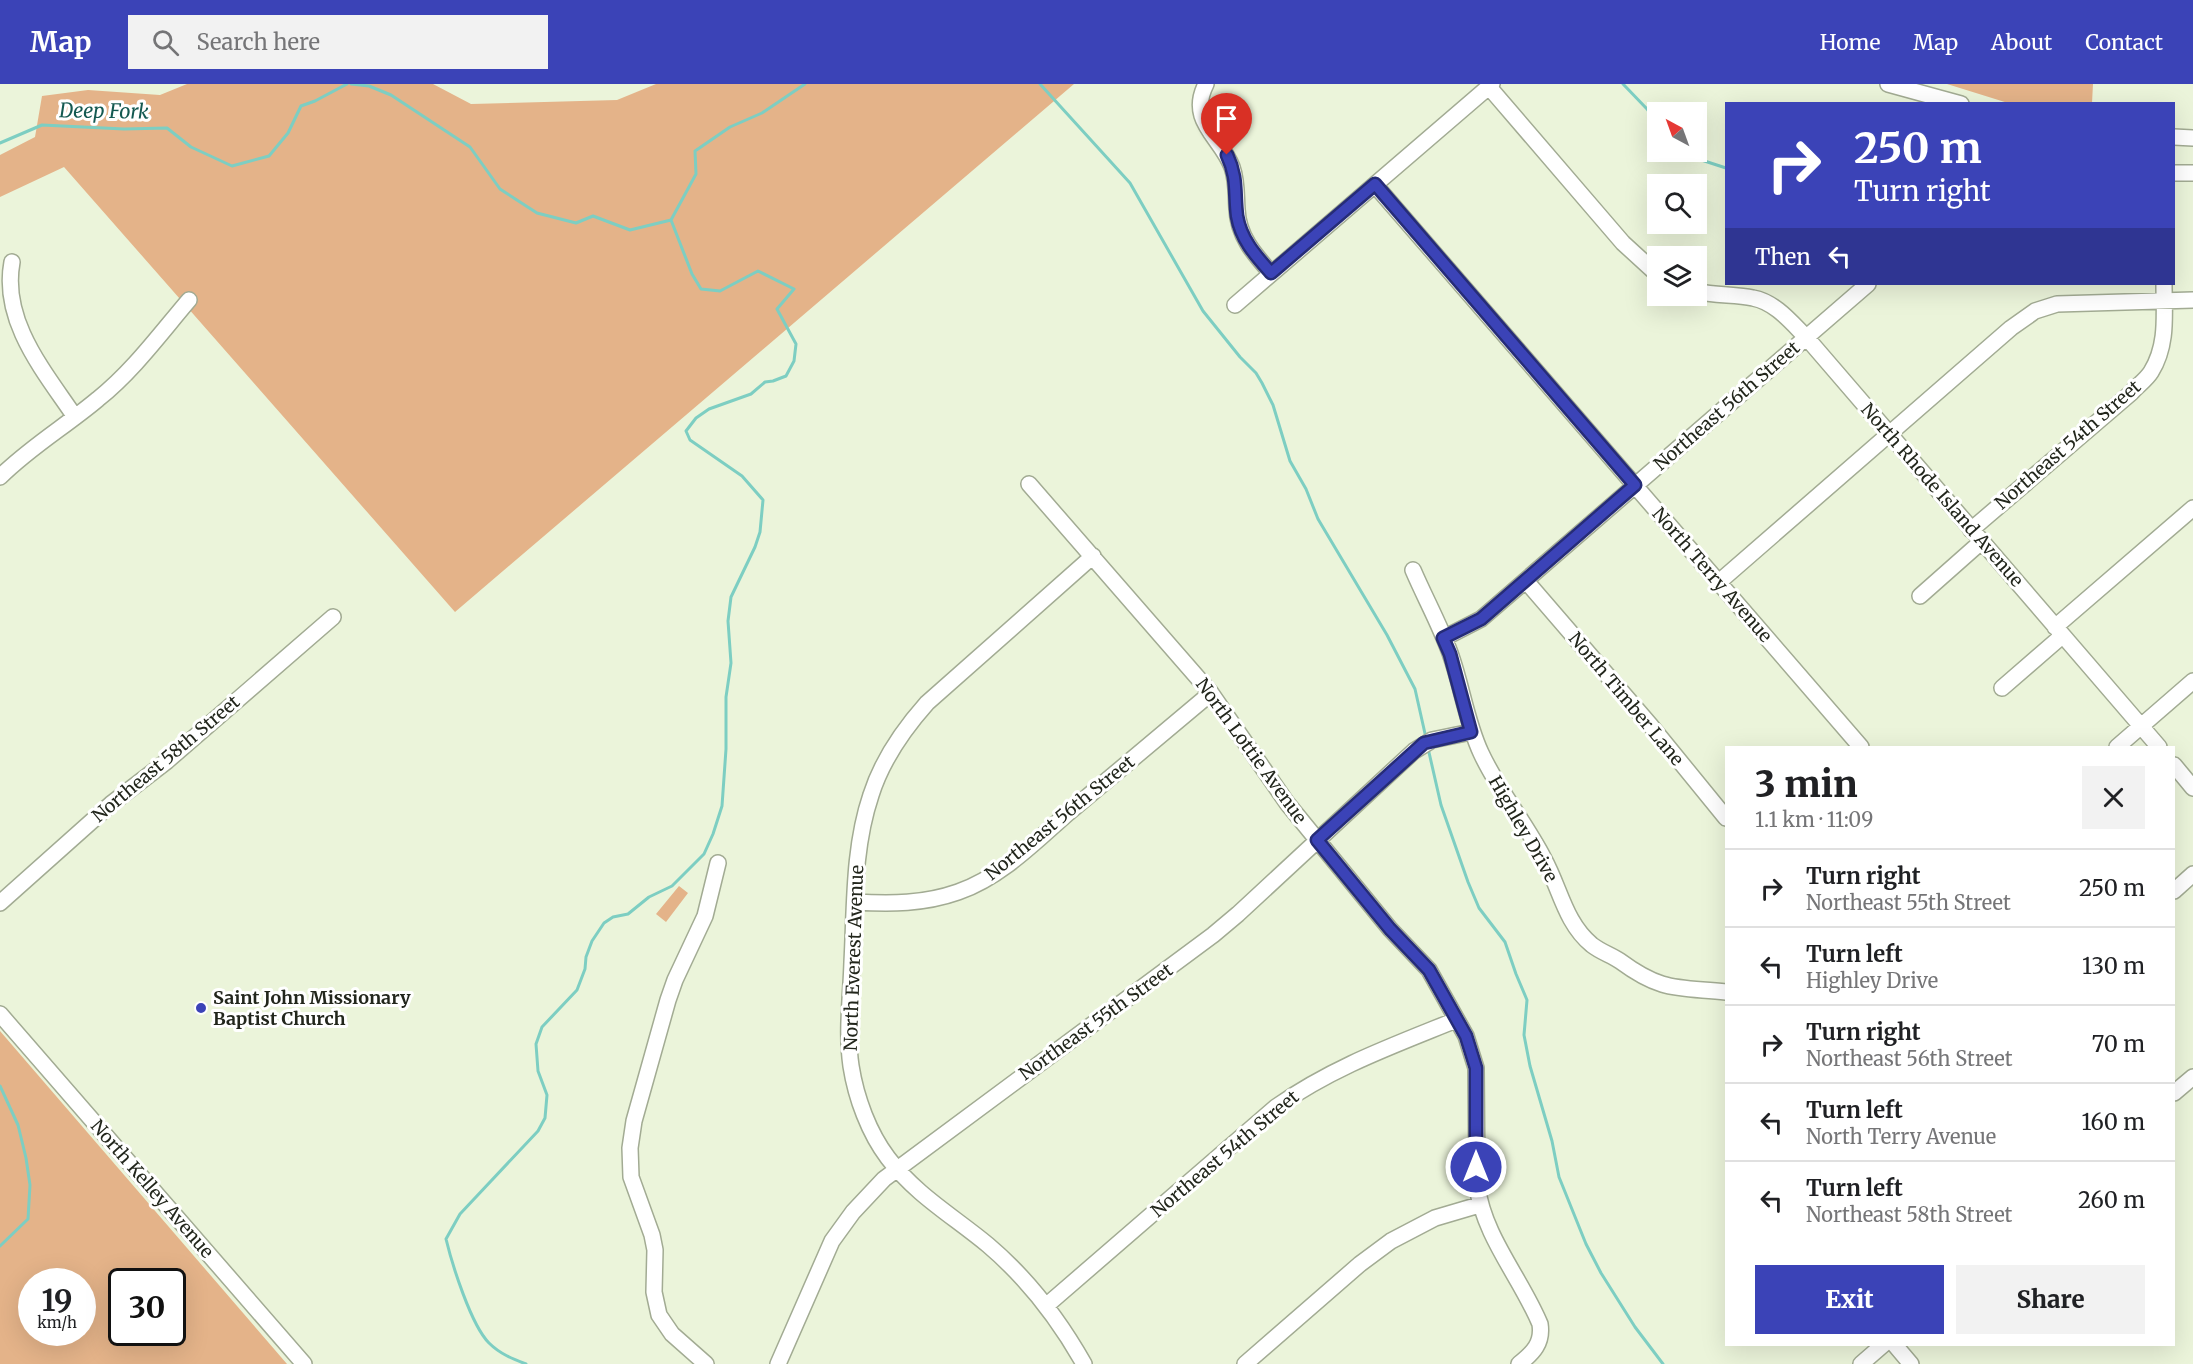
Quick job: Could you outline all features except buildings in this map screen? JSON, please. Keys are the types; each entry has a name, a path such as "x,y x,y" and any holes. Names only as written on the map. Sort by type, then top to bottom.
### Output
{"street":[{"path":"1206,84 1201,96 1201,114 1206,127 1227,155 1233,171 1240,228 1249,248 1271,273"},
{"path":"1888,84 1953,102"},
{"path":"1235,305 1491,85 1623,243 1647,265"},
{"path":"2175,137 2193,138"},
{"path":"2175,173 2193,173"},
{"name":"North Terry Avenue","path":"1375,184 1860,746"},
{"path":"12,262 9,276 14,311 26,343 75,417"},
{"name":"Northeast 56th Street","path":"1443,638 1481,619 1867,285"},
{"name":"Northeast 54th Street","path":"1971,530 2131,393 2150,372 2163,341 2164,285"},
{"name":"North Rhode Island Avenue","path":"1707,292 1756,298 1776,308 1806,337 2158,746"},
{"path":"0,477 42,440 120,381 189,300"},
{"path":"1719,582 2011,328 2035,311 2045,306 2068,302 2193,300"},
{"name":"North Lottie Avenue","path":"1029,484 1211,693 1238,730 1270,781 1390,929 1429,970 1466,1036 1476,1068 1479,1205 1537,1316 1542,1332 1538,1347 1519,1364"},
{"path":"2002,688 2193,508"},
{"path":"1920,596 1981,542"},
{"name":"North Everest Avenue","path":"1084,1364 1063,1327 1047,1305 1011,1265 919,1193 897,1169 880,1145 867,1119 851,1069 849,1028 858,856 865,814 878,776 905,729 927,703 1093,556"},
{"name":"Highley Drive","path":"1413,570 1450,654 1471,732 1491,774 1543,855 1567,912 1590,944 1639,975 1665,986 1725,992"},
{"name":"North Timber Lane","path":"1526,581 1651,726 1725,817"},
{"name":"Northeast 58th Street","path":"0,903 111,804 166,761 333,617"},
{"path":"2118,746 2193,681"},
{"name":"Northeast 56th Street","path":"855,903 916,902 959,892 982,881 1023,851 1211,693"},
{"name":"Northeast 55th Street","path":"778,1364 837,1234 853,1212 897,1169 1196,948 1238,914 1424,743 1471,732"},
{"path":"2175,766 2193,788"},
{"path":"706,1364 672,1334 659,1315 654,1292 655,1250 631,1177 630,1148 635,1116 668,998 705,916 718,863"},
{"path":"2175,890 2193,874"},
{"name":"North Kelley Avenue","path":"0,1014 304,1364"},
{"name":"Northeast 54th Street","path":"1047,1305 1276,1107 1338,1069 1456,1020"},
{"path":"2175,1093 2193,1077"},
{"path":"1245,1364 1360,1263 1391,1241 1435,1218 1479,1205"},
{"path":"1862,1364 1882,1346"},
{"path":"1896,1346 1911,1364"}],"shaded area":[{"path":"187,84 433,84 471,104 617,100 656,84 1074,84 455,612 64,167 0,197 0,155 35,137 42,96 88,90 160,95"},
{"path":"1947,84 2093,84 2092,102 2005,102"},
{"path":"679,886 688,893 666,922 656,914"},
{"path":"0,1031 287,1364 0,1364"}],"waterway":[{"name":"Deep Fork","path":"0,143 42,125 124,129 167,128 191,147 232,166 269,156 288,133 301,106 347,84"},
{"name":"Deep Fork","path":"351,84 369,86 391,95 470,147 500,189 537,213 576,223 593,216 630,230 671,220"},
{"name":"Deep Fork","path":"671,220 696,174 695,151 730,127 762,113 805,84"},
{"path":"1040,84 1130,183 1203,311 1262,383 1273,405 1290,461 1306,489 1318,519 1387,635 1415,689 1426,738"},
{"path":"1623,84 1647,109"},
{"path":"1707,162 1725,168"},
{"path":"526,1364 498,1350 482,1334 463,1294 446,1239 460,1214 538,1131 545,1118 547,1095 538,1071 536,1044 542,1027 577,990 592,941 604,923 613,917 628,914 649,897 672,886 704,854 713,834 722,806 726,749 726,697 731,663 728,621 731,597 760,532 763,500 742,476 690,440 686,431 696,418 709,409 751,394 765,382 786,376 794,361 796,344 777,309 794,289 758,271 720,291 701,289 692,274 671,220"},
{"path":"1428,748 1441,805 1468,882 1479,908 1505,942 1527,1000 1524,1035 1530,1066 1552,1141 1559,1177 1586,1244 1601,1273 1635,1327 1663,1364"},
{"name":"Deep Fork","path":"0,1086 18,1125 30,1185 28,1219 0,1246"}],"place":[{"name":"Saint John Missionary Baptist Church","path":"201,1008"}],"route":[{"path":"1227,155 1236,180 1240,228 1249,248 1271,273 1375,184 1635,485 1481,619 1443,638 1450,654 1471,732 1424,743 1317,840 1390,929 1429,970 1466,1036 1476,1068 1476,1167"}]}
